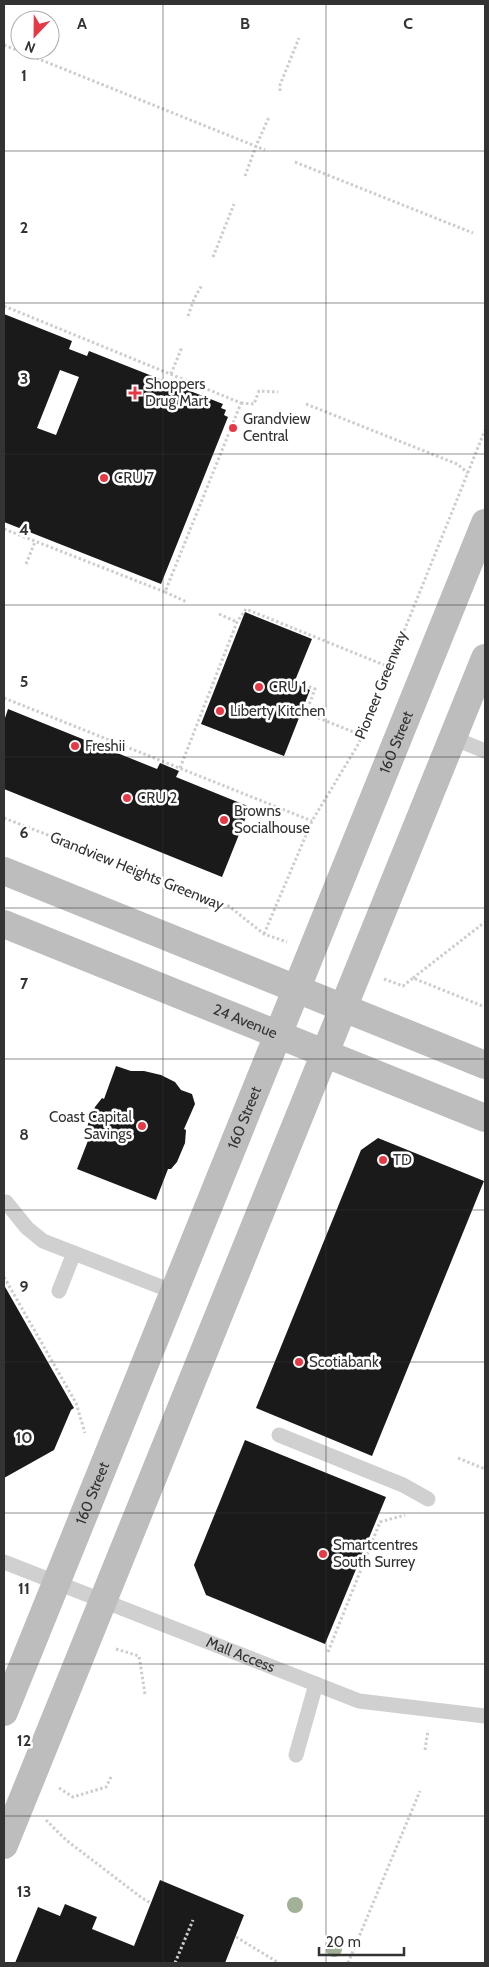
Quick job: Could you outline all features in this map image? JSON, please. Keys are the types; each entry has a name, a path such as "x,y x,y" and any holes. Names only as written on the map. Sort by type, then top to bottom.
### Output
{"main road":[{"name":"160 Street","path":"4,1712 485,524"},
{"path":"4,1845 485,658"},
{"path":"4,871 485,1065"},
{"name":"24 Avenue","path":"4,924 485,1118"}],"lane":[{"path":"453,738 485,751"},
{"path":"6,1202 27,1228 43,1241 174,1292"},
{"path":"60,1291 74,1253"},
{"path":"279,1435 404,1485 428,1498"},
{"name":"Mall Access","path":"4,1562 359,1701 485,1716"},
{"path":"296,1755 316,1684"}],"path":[{"path":"280,91 280,85 299,38"},
{"path":"4,45 265,150"},
{"path":"245,176 256,146 270,117"},
{"path":"295,162 473,234"},
{"path":"213,257 234,204"},
{"path":"188,316 194,299 202,285"},
{"path":"4,306 241,402 254,404 259,391 278,392"},
{"path":"171,374 182,347"},
{"path":"165,592 241,402"},
{"path":"306,404 457,464 468,473"},
{"name":"Pioneer Greenway","path":"264,934 312,821 358,743 485,430"},
{"path":"4,529 187,602"},
{"path":"26,564 35,542"},
{"path":"180,768 237,622 246,609 389,667"},
{"path":"219,614 237,622"},
{"path":"295,681 315,689 306,713 361,735"},
{"path":"4,698 312,821"},
{"name":"Grandview Heights Greenway","path":"4,818 226,904 264,934"},
{"path":"403,986 485,922"},
{"path":"413,978 485,1007"},
{"path":"4,1277 76,1404 85,1433"},
{"path":"458,1458 485,1469"},
{"path":"328,1652 380,1522 405,1515"},
{"path":"116,1649 139,1656 145,1694"},
{"path":"424,1750 428,1725"},
{"path":"59,1788 73,1797 106,1787 112,1775"},
{"path":"348,1963 420,1791"},
{"path":"46,1820 66,1840 151,1903"},
{"path":"175,1963 193,1920"},
{"path":"236,1937 279,1963"}],"building":[{"name":"CRU 7","path":"4,314 72,341 69,349 87,356 89,351 223,404 221,408 226,410 224,415 228,417 161,584 4,522","holes":["60,370 79,377 56,435 37,428"]},
{"name":"CRU 1","path":"245,612 312,639 294,683 310,690 284,756 201,724"},
{"name":"CRU 2","path":"8,709 157,769 160,763 179,771 176,777 250,807 222,877 4,789 4,721"},
{"path":"116,1066 131,1071 144,1071 161,1075 175,1082 181,1090 192,1094 195,1104 184,1129 186,1130 185,1143 177,1162 171,1169 168,1169 156,1200 77,1169 89,1138 86,1136 88,1124 95,1107 102,1098 104,1099"},
{"path":"378,1138 484,1181 372,1456 256,1408 361,1150"},
{"path":"4,1285 74,1408 71,1410 54,1450 4,1478"},
{"path":"245,1440 386,1497 325,1644 206,1595 194,1565"},
{"path":"160,1880 244,1915 225,1963 15,1963 38,1907 60,1916 65,1904 97,1917 92,1929 134,1946"}],"place":[{"name":"Shoppers Drug Mart","path":"135,393"},
{"name":"Grandview Central","path":"233,428"},
{"name":"CRU 7","path":"104,478"},
{"name":"CRU 1","path":"259,687"},
{"name":"Liberty Kitchen","path":"220,711"},
{"name":"Freshii","path":"75,746"},
{"name":"CRU 2","path":"127,798"},
{"name":"Browns Socialhouse","path":"224,820"},
{"name":"Coast Capital Savings","path":"142,1126"},
{"name":"TD","path":"383,1160"},
{"name":"Scotiabank","path":"299,1362"},
{"name":"Smartcentres South Surrey","path":"323,1554"}]}
